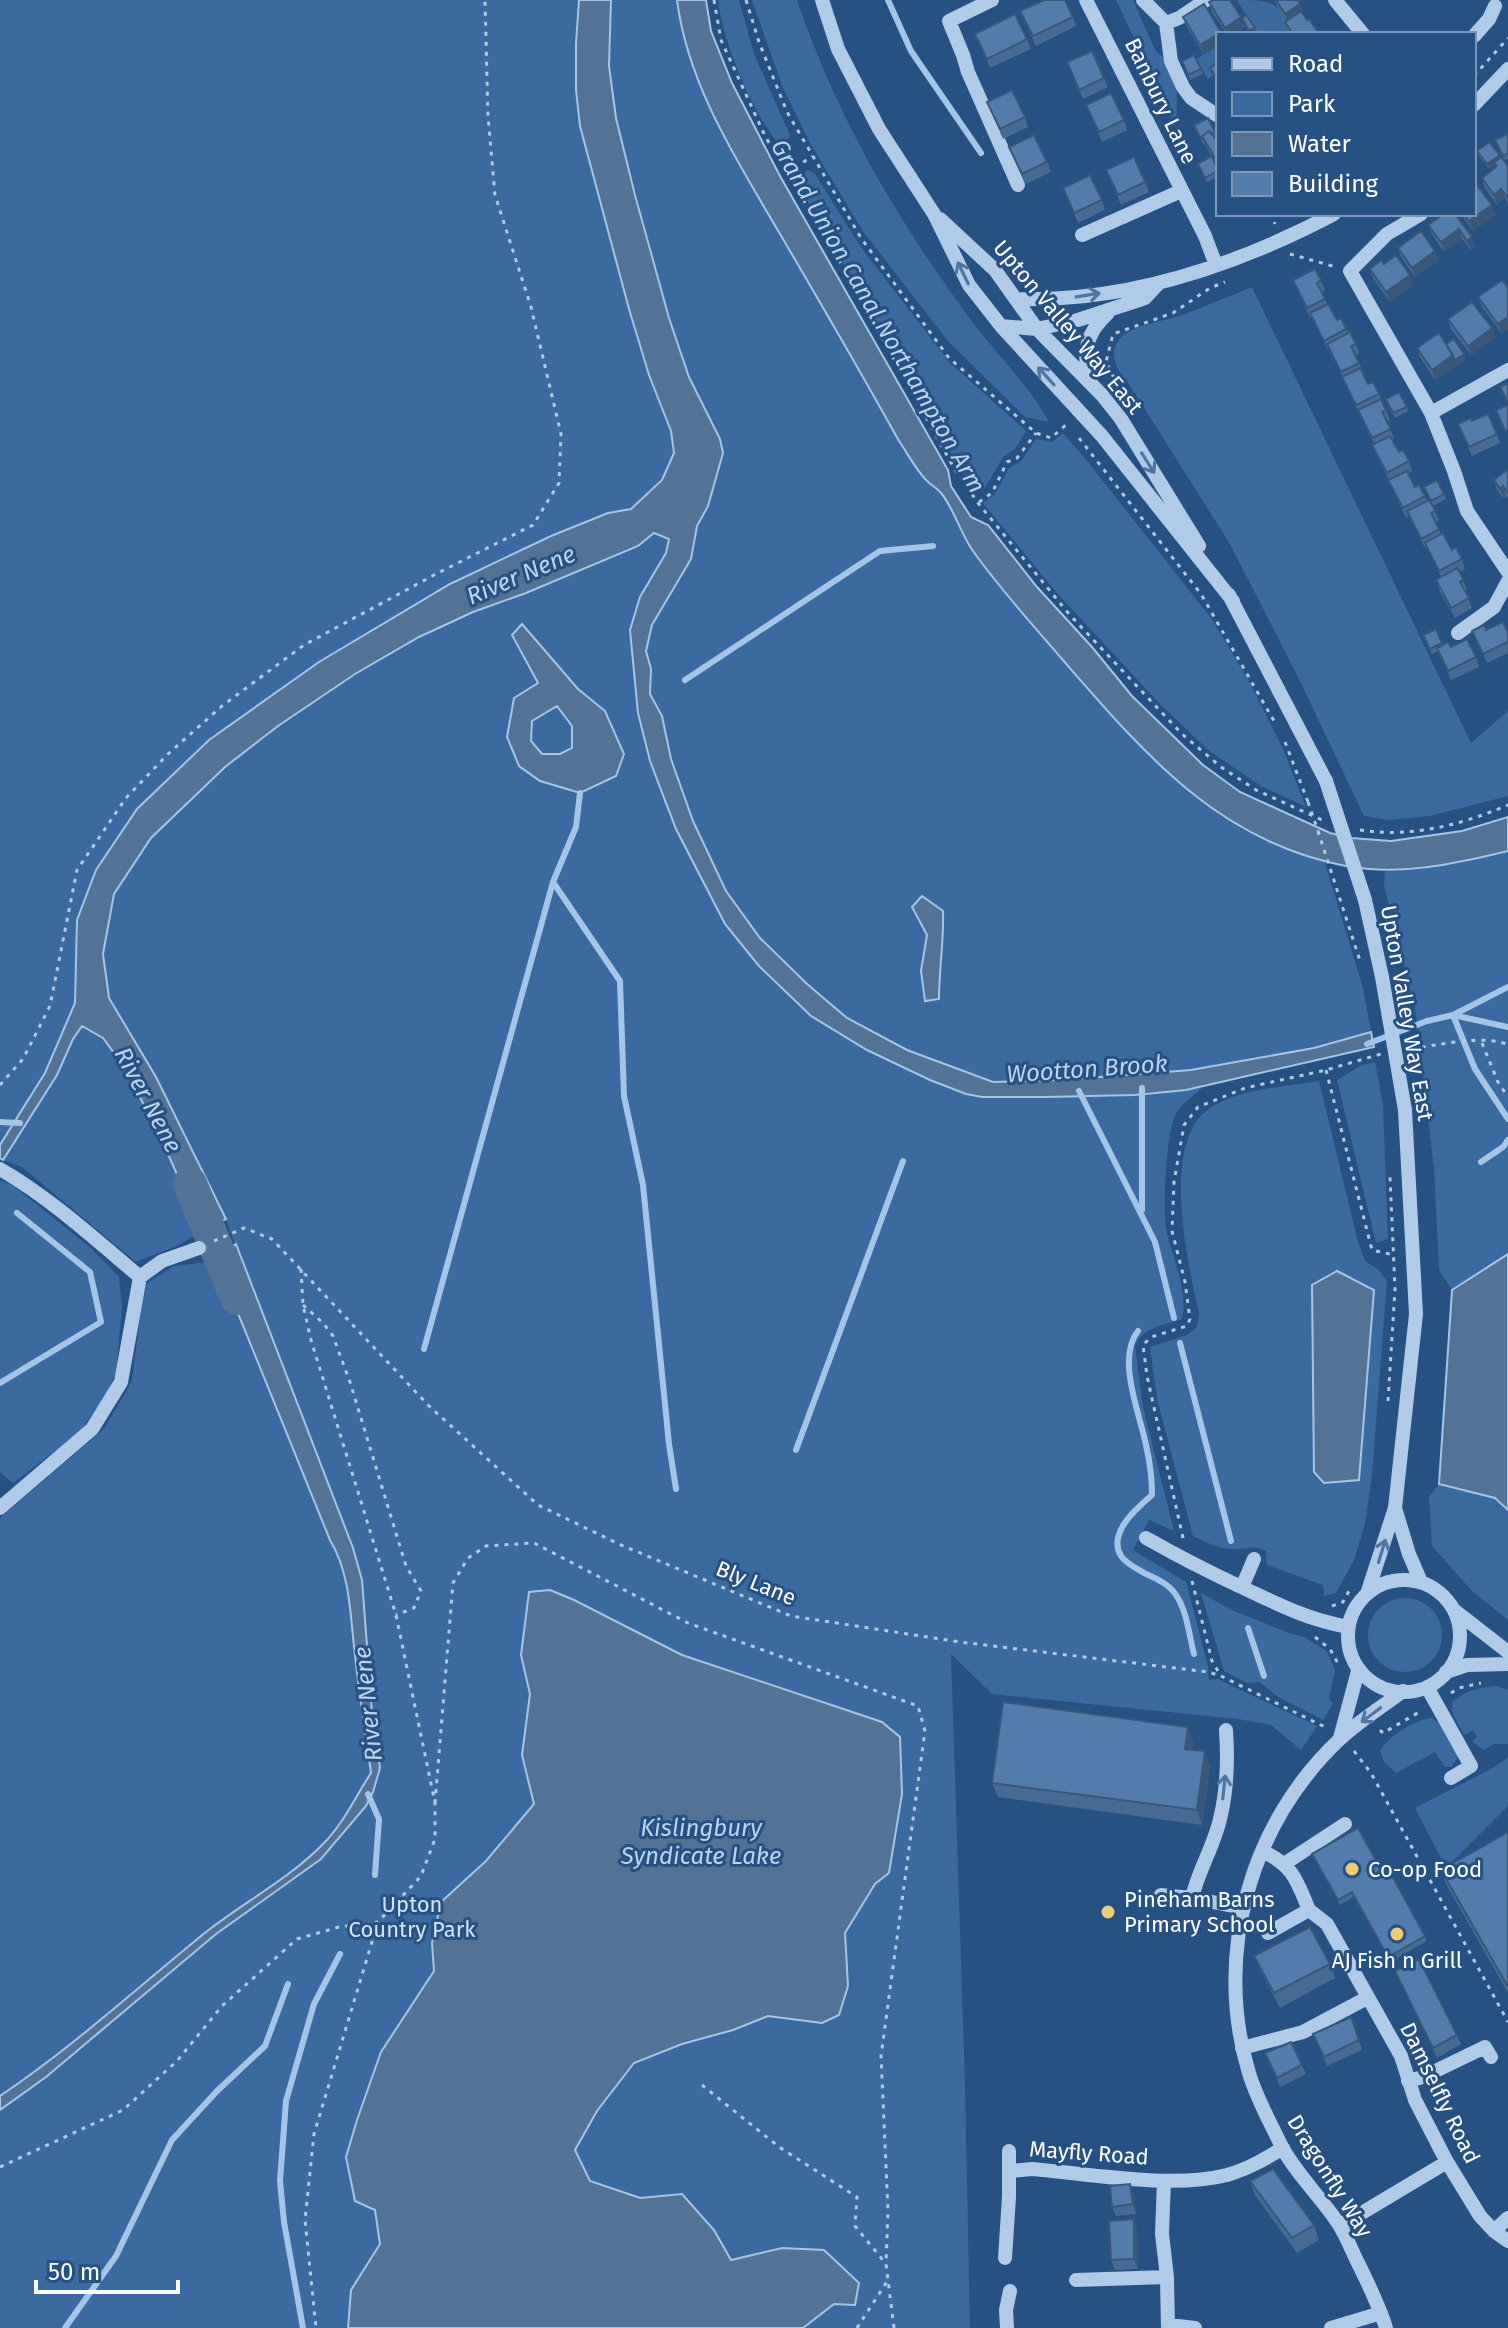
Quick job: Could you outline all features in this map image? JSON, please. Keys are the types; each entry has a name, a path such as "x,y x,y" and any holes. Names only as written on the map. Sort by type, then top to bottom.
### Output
{"street":[{"name":"Upton Valley Way East","path":"822,0 838,49 879,129 934,214 969,285 1001,326 1102,436 1233,601"},
{"path":"992,0 949,21 1018,185"},
{"name":"Banbury Lane","path":"1086,0 1205,236 1216,265"},
{"path":"1143,0 1166,23 1171,61 1183,87 1191,98 1216,115"},
{"path":"1166,23 1206,0"},
{"path":"1335,0 1361,32"},
{"path":"1476,34 1495,6"},
{"path":"1476,103 1508,69"},
{"path":"1082,235 1181,191"},
{"name":"Upton Valley Way East","path":"934,214 995,270 1037,329 1088,380 1121,419 1233,601 1326,781 1365,900 1405,1110 1416,1314 1395,1508 1367,1594"},
{"path":"1018,299 1067,298 1158,284 1282,240 1330,216"},
{"path":"1418,216 1387,234 1350,271 1431,413 1467,511 1508,572"},
{"path":"1001,326 1037,329 1111,310 1145,298 1158,284"},
{"path":"1088,380 1085,354 1090,337 1095,325 1111,310"},
{"path":"1431,413 1508,370"},
{"path":"1458,633 1494,607 1508,581"},
{"path":"0,1169 140,1277"},
{"path":"0,1508 92,1429 121,1382 140,1277 162,1261 199,1248"},
{"name":"Upton Valley Way East","path":"1395,1508 1421,1582"},
{"path":"1146,1538 1188,1562 1290,1611 1316,1621 1348,1627"},
{"path":"1242,1587 1254,1559"},
{"path":"1454,1609 1460,1632 1459,1648 1454,1662 1438,1680 1427,1687 1403,1691 1387,1689 1371,1682 1358,1671 1348,1639 1352,1614 1367,1594 1383,1583 1402,1579 1421,1582 1444,1597 1474,1627 1508,1652"},
{"path":"1446,1672 1467,1665 1508,1664"},
{"name":"Dragonfly Way","path":"1340,1739 1358,1671"},
{"path":"1427,1687 1471,1766 1451,1778"},
{"name":"Dragonfly Way","path":"1386,2328 1340,2226 1283,2148 1249,2076 1234,1989 1236,1941 1243,1908 1265,1842 1296,1789 1340,1739 1403,1691"},
{"path":"1192,1898 1220,1820 1227,1753 1226,1730"},
{"path":"1262,1851 1284,1864 1345,1824"},
{"name":"Damselfly Road","path":"1284,1864 1294,1874 1309,1910 1327,1924 1401,2056 1415,2100 1447,2162 1480,2216 1508,2241"},
{"path":"1161,1895 1243,1908"},
{"path":"1268,1933 1309,1910"},
{"path":"1242,2048 1303,2032 1367,1998"},
{"path":"1408,2081 1485,2047 1491,2057"},
{"name":"Mayfly Road","path":"1010,2171 1032,2169 1164,2181 1198,2180 1251,2167 1283,2148"},
{"name":"Mayfly Road","path":"1005,2258 1009,2151"},
{"path":"1340,2226 1447,2162"},
{"name":"Mayfly Road","path":"1164,2181 1162,2234 1168,2326"},
{"path":"1494,2231 1508,2218"},
{"path":"1076,2280 1167,2277"},
{"path":"1007,2328 1006,2310 1010,2291"},
{"path":"1331,2328 1381,2313"},
{"path":"1168,2326 1195,2328"}],"path":[{"path":"0,1085 23,1059 50,1006 77,870 126,798 168,754 222,706 304,645 533,525 559,483 561,434 531,307 495,195 488,116 485,0"},
{"path":"714,0 721,40 765,136 834,251 954,468 978,503 1069,614 1182,734 1221,767 1256,790 1324,821"},
{"path":"746,0 787,112 861,238 949,358 1036,433 1051,438 1067,424 1072,430"},
{"path":"1476,74 1508,38"},
{"path":"787,174 812,156"},
{"path":"1271,216 1290,254 1350,271"},
{"path":"1117,384 1106,362 1113,334 1173,313 1210,288 1237,277"},
{"path":"978,503 992,493 1007,462 1017,458 1036,433"},
{"path":"1078,436 1201,594 1276,725"},
{"path":"1284,738 1362,968"},
{"path":"1350,827 1396,833 1447,827 1508,805"},
{"path":"1482,1041 1498,1082 1508,1097"},
{"path":"1455,1043 1482,1041 1508,1045"},
{"path":"1221,1676 1212,1661 1188,1562 1143,1345 1151,1337 1187,1326 1190,1319 1185,1282 1172,1231 1174,1182 1184,1125 1198,1107 1245,1088 1326,1070 1372,1250 1394,1255 1415,1255"},
{"name":"Bly Lane","path":"199,1248 244,1228 272,1239 428,1405 538,1505 621,1545 791,1616 960,1642 1208,1672 1322,1725 1355,1751 1371,1773 1508,2022"},
{"path":"301,1269 303,1305 311,1340 396,1615 435,1803"},
{"path":"303,1305 333,1336 406,1566 421,1591 414,1608 396,1615"},
{"path":"316,2328 305,2220 314,2134 378,1922 421,1876 435,1839 435,1803 453,1583 468,1558 486,1546 534,1543 688,1623 918,1706 925,1731 881,2056 888,2210 886,2264 894,2328"},
{"path":"0,2167 123,2110 177,2061 222,2006 297,1939 339,1927 378,1922"},
{"path":"702,2085 779,2147 857,2197 855,2226 886,2264"},
{"path":"857,2328 888,2280"}],"green space":[{"path":"0,0 598,0 593,82 690,457 683,497 463,597 208,762 91,912 82,1004 52,1075 0,1155"},
{"path":"611,0 677,0 692,62 732,150 899,441 925,479 941,494 957,519 961,533 1004,591 1109,713 1220,815 1247,832 1324,860 1363,988 1371,1032 1314,1048 1191,1070 993,1082 907,1050 847,1018 760,938 726,891 693,821 671,759 662,716 650,694 651,670 646,651 652,625 691,559 697,526 708,506 702,401 689,377 669,318 616,118 609,66"},
{"path":"718,0 739,0 754,54 790,135 785,143 779,145 749,96 732,56"},
{"path":"752,0 797,0 830,85 892,203 941,279 1031,394 1049,422 1025,417 948,341 862,230 810,143 783,88"},
{"path":"1116,0 1133,0 1157,53 1166,59 1175,79 1176,127"},
{"path":"1237,0 1272,4 1283,14 1289,32 1256,32"},
{"path":"1216,47 1216,73 1208,79 1196,59"},
{"path":"807,170 815,174 860,246 950,363 1026,431 1015,449 1003,457 985,488 975,491 954,459 801,190 800,179"},
{"path":"1252,287 1471,743 1508,711 1508,796 1430,816 1388,820 1364,816 1230,544 1118,369 1114,352 1124,335"},
{"path":"1063,433 1211,618 1249,681 1283,749 1306,807 1261,786 1208,750 1160,704 1055,591 983,503 995,494 1009,468 1022,460 1036,439 1052,442"},
{"name":"Upton Country Park","path":"654,533 669,539 666,553 640,597 638,713 759,966 811,1016 867,1050 966,1094 1045,1097 1135,1095 1205,1085 1177,1112 1167,1156 1166,1224 1182,1289 1181,1320 1148,1331 1135,1346 1143,1407 1174,1531 1149,1520 1133,1550 1186,1582 1209,1680 1218,1679 1317,1726 1301,1750 1271,1725 1238,1719 992,1694 951,1654 970,2328 0,2328 0,1518 104,1429 132,1381 147,1283 174,1266 208,1262 235,1244 224,1215 156,1077 109,998 103,954 114,894 151,838 225,767 278,726 355,674 419,637 473,611 526,593 638,546","holes":["522,625 578,689 605,711 580,793 507,737 514,699 538,683"]},
{"path":"557,706 572,726 572,748 560,754 542,754 531,741 532,720"},
{"path":"1508,851 1508,1254 1452,1290 1439,1270 1434,1169 1415,1008 1384,886 1385,871 1462,863"},
{"path":"81,1026 102,1038 127,1071 202,1231 179,1245 136,1262 22,1167 3,1160 57,1075"},
{"path":"1375,1062 1383,1105 1388,1239 1376,1243 1337,1080 1362,1065"},
{"path":"1319,1081 1358,1242 1365,1261 1378,1269 1387,1281 1372,1475 1365,1524 1354,1560 1336,1593 1324,1596 1323,1585 1267,1565 1266,1551 1222,1548 1193,1536 1157,1399 1150,1347 1187,1335 1197,1327 1199,1314 1181,1203 1186,1145 1196,1122 1213,1106 1238,1095"},
{"path":"0,1180 14,1186 92,1249 119,1277 122,1307 116,1373 105,1396 79,1433 13,1483 0,1472"},
{"path":"1439,1484 1495,1498 1508,1510 1508,1620 1472,1591 1432,1546 1429,1497"},
{"path":"1201,1593 1232,1610 1304,1637 1327,1651 1335,1670 1329,1699 1333,1703 1323,1720 1277,1696 1259,1682 1247,1683 1224,1671"},
{"path":"1405,1598 1419,1601 1431,1609 1439,1621 1442,1635 1439,1649 1431,1661 1419,1669 1405,1672 1391,1669 1379,1661 1371,1649 1368,1635 1371,1621 1379,1609 1391,1601"},
{"path":"1497,1686 1508,1690 1508,1744 1494,1744 1483,1750 1472,1741 1477,1737 1473,1730 1464,1735 1452,1712 1452,1702 1473,1690"},
{"path":"1431,1718 1438,1722 1459,1756 1451,1767 1445,1767 1435,1752 1396,1773 1384,1762 1380,1751 1402,1730"},
{"path":"1508,1758 1508,1806 1446,1868 1415,1808"}],"water":[{"path":"579,0 611,0 609,66 616,118 635,195 689,377 720,439 723,453 708,506 697,526 691,559 652,625 646,651 651,669 650,694 662,716 671,759 693,821 726,891 760,938 847,1018 907,1050 993,1082 1191,1070 1314,1048 1371,1032 1374,1047 1186,1090 1135,1095 982,1097 930,1080 867,1050 811,1016 759,966 725,924 676,829 650,761 638,713 630,630 640,597 666,553 669,539 654,533 638,546 419,637 355,674 278,726 225,767 151,838 114,894 103,954 109,998 156,1077 226,1219 202,1231 127,1071 103,1038 82,1026 57,1075 3,1160 0,1158 0,1145 45,1073 75,1003 77,920 96,870 137,809 209,740 319,662 450,584 551,536 608,513 631,509 662,480 674,453 671,431 649,375 629,309 580,126 576,90"},
{"path":"677,0 706,0 711,31 732,83 780,176 948,470 951,486 971,517 988,525 1037,587 1132,696 1203,765 1240,792 1330,833 1391,841 1462,831 1508,817 1508,851 1407,869 1346,866 1300,854 1259,837 1186,788 1154,759 994,579 968,544 946,500 923,477 899,441 716,122 692,62"},
{"path":"522,624 578,689 605,711 624,754 616,776 580,793 540,781 519,766 507,737 514,698 538,683 512,635","holes":["557,706 572,726 572,748 560,754 542,754 531,741 532,721"]},
{"path":"922,896 943,911 939,999 925,1001 921,971 927,935 912,907"},
{"path":"236,1244 353,1548 362,1580 372,1712 380,1768 366,1806 321,1859 216,1934 46,2077 0,2110 0,2096 79,2037 206,1932 310,1857 337,1827 371,1773 342,1567 231,1296 220,1273 208,1262"},
{"path":"1508,1254 1508,1510 1495,1498 1439,1484 1452,1290"},
{"path":"1337,1271 1374,1290 1359,1480 1324,1483 1314,1472 1312,1285"},
{"name":"Kislingbury Syndicate Lake","path":"550,1590 682,1655 882,1722 900,1737 902,1794 889,1873 875,1884 845,1933 848,1986 839,2015 822,2023 768,2016 634,2063 597,2111 575,2150 590,2181 640,2198 682,2194 714,2230 731,2260 782,2248 824,2250 859,2283 855,2305 834,2304 803,2328 348,2328 351,2290 380,2244 375,2210 355,2201 346,2157 381,2052 434,1971 432,1943 441,1902 486,1861 534,1804 522,1755 530,1694 521,1655 529,1592"}],"building":[{"path":"1044,0 1065,0 1073,17 1033,36 1020,11"},
{"path":"1230,0 1241,17 1225,28 1209,2"},
{"path":"1276,0 1297,0 1300,4 1285,14"},
{"path":"1204,4 1221,32 1216,32 1216,35 1200,45 1183,17"},
{"path":"1301,11 1318,32 1292,32 1285,22"},
{"path":"1015,14 1027,39 987,59 975,34"},
{"path":"1246,15 1255,27 1249,31 1242,18"},
{"path":"1092,51 1104,78 1079,90 1067,62"},
{"path":"1194,55 1201,69 1188,75 1182,61"},
{"path":"1012,90 1025,117 1000,129 987,102"},
{"path":"1111,93 1124,120 1099,132 1086,105"},
{"path":"1208,118 1215,132 1212,134 1209,131 1201,139 1194,125"},
{"path":"1209,131 1216,139 1216,160 1202,136"},
{"path":"1508,134 1508,153 1503,156 1495,140"},
{"path":"1034,135 1047,162 1022,174 1009,147"},
{"path":"1489,142 1500,155 1487,164 1477,151"},
{"path":"1212,156 1216,172 1205,178 1198,164"},
{"path":"1134,157 1145,182 1118,195 1106,170"},
{"path":"1501,157 1508,166 1508,198 1501,189 1494,195 1482,178 1497,166 1494,163"},
{"path":"1090,175 1102,200 1074,213 1063,188"},
{"path":"1476,186 1492,205 1469,221 1465,216 1476,216"},
{"path":"1441,216 1456,216 1472,237 1467,241 1459,229 1441,242 1428,225"},
{"path":"1421,231 1435,251 1412,268 1398,248"},
{"path":"1396,255 1410,275 1386,292 1370,269 1381,260 1384,264"},
{"path":"1315,269 1321,280 1317,283 1325,299 1307,308 1293,280"},
{"path":"1502,280 1508,288 1508,317 1498,324 1478,297"},
{"path":"1472,302 1492,328 1468,346 1448,319"},
{"path":"1328,304 1346,329 1324,341 1310,313"},
{"path":"1350,332 1356,344 1351,346 1359,363 1341,372 1327,344"},
{"path":"1439,333 1453,355 1432,370 1417,348"},
{"path":"1454,339 1464,354 1455,360 1446,344"},
{"path":"1360,368 1368,384 1373,382 1379,394 1356,405 1342,377"},
{"path":"1508,383 1508,401 1507,401 1500,387"},
{"path":"1399,392 1407,407 1393,413 1386,399"},
{"path":"1381,399 1386,410 1382,412 1391,429 1372,438 1358,410"},
{"path":"1508,405 1508,429 1505,431 1496,410"},
{"path":"1488,414 1497,434 1469,447 1458,424"},
{"path":"1390,436 1399,452 1403,450 1409,461 1387,473 1372,445"},
{"path":"1508,469 1508,493 1503,486 1500,489 1494,480"},
{"path":"1407,471 1415,487 1419,485 1425,496 1403,508 1388,480"},
{"path":"1437,480 1444,494 1431,501 1424,487"},
{"path":"1429,500 1436,511 1431,513 1439,529 1421,539 1407,511"},
{"path":"1443,533 1452,550 1456,547 1462,559 1439,571 1425,543"},
{"path":"1457,568 1464,580 1460,582 1469,598 1451,608 1436,580"},
{"path":"1503,622 1508,642 1483,654 1472,631 1484,625 1486,630"},
{"path":"1436,629 1442,643 1430,649 1423,635"},
{"path":"1467,639 1476,657 1448,671 1437,648 1448,642 1451,647"},
{"path":"1003,1702 1188,1727 1185,1749 1205,1751 1197,1810 992,1783"},
{"path":"1358,1828 1383,1873 1389,1870 1425,1936 1388,1957 1352,1892 1338,1900 1312,1854"},
{"path":"1508,1832 1508,1987 1441,1870"},
{"path":"1310,1927 1330,1964 1274,1993 1254,1956"},
{"path":"1419,1959 1457,2035 1433,2048 1395,1971"},
{"path":"1351,2017 1359,2040 1324,2057 1313,2034"},
{"path":"1291,2042 1302,2065 1277,2078 1265,2053"},
{"path":"1273,2169 1314,2225 1292,2238 1250,2181"},
{"path":"1130,2184 1133,2204 1112,2207 1110,2186"},
{"path":"1134,2219 1134,2259 1111,2260 1109,2221"}],"waterway":[{"path":"888,0 911,51 981,153"},
{"path":"685,680 880,551 933,546"},
{"path":"424,1349 553,882 576,827 580,793"},
{"path":"553,882 620,981 624,1096 643,1185 676,1489"},
{"name":"Wootton Brook","path":"1367,1044 1427,1021 1453,1015 1508,987"},
{"path":"1453,1015 1475,1069 1508,1119"},
{"path":"1453,1015 1508,1027"},
{"path":"1142,1088 1142,1210"},
{"path":"1079,1091 1155,1242 1174,1318"},
{"path":"0,1122 20,1123"},
{"path":"1481,1162 1508,1140"},
{"path":"796,1450 903,1161"},
{"name":"River Nene","path":"190,1184 237,1298"},
{"path":"0,1383 101,1322 90,1272 17,1213"},
{"path":"1138,1331 1129,1356 1129,1371 1149,1458 1152,1495 1126,1522 1118,1539 1118,1547 1126,1561 1162,1582 1176,1595 1185,1616 1194,1654"},
{"path":"1180,1343 1231,1541"},
{"path":"1248,1628 1264,1676"},
{"path":"368,1794 379,1819 375,1875"},
{"path":"303,2328 280,2181 286,2101 314,2004 340,1954"},
{"path":"65,2328 116,2256 172,2140 217,2091 265,2046 288,1984"}],"place":[{"name":"Co-op Food","path":"1352,1869"},
{"name":"Pineham Barns Primary School","path":"1108,1912"},
{"name":"AJ Fish n Grill","path":"1397,1934"}],"water label":[{"name":"Grand Union Canal Northampton Arm","path":"878,316"}]}
